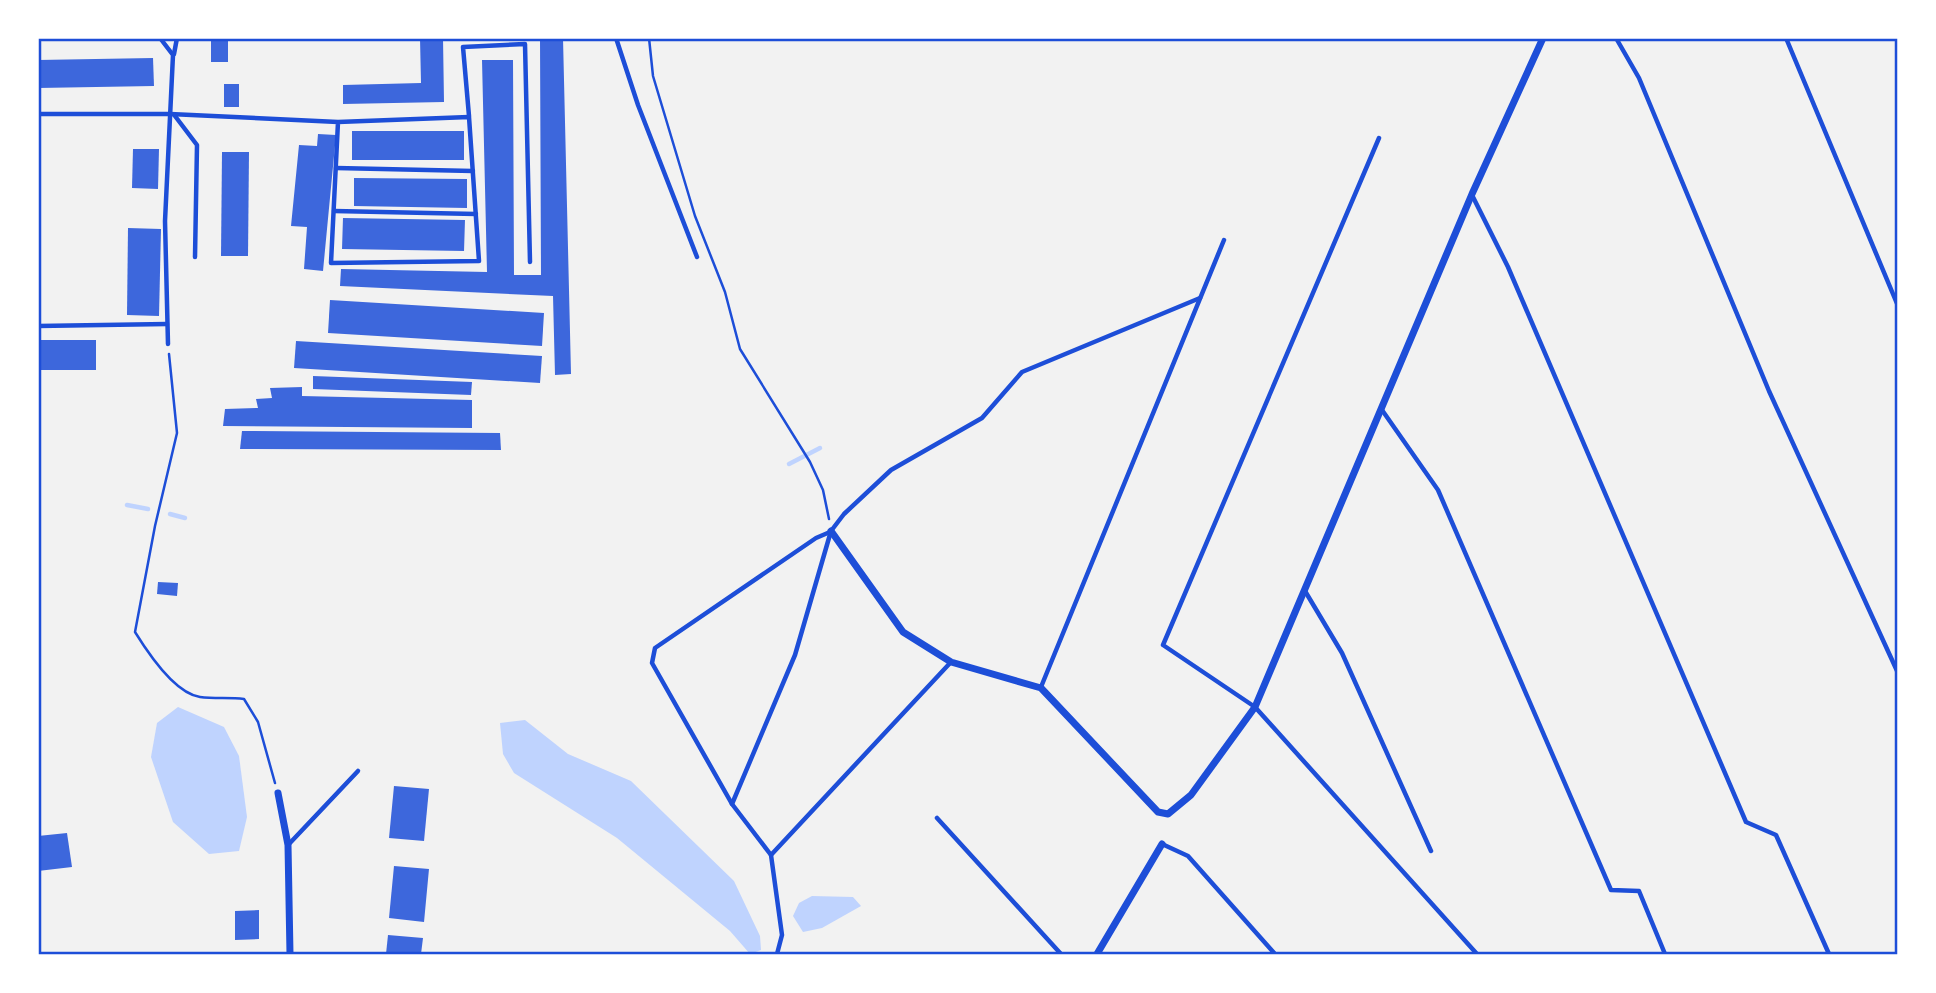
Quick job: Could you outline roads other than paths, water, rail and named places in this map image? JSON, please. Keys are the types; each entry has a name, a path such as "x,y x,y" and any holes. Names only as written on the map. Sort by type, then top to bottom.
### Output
{"street":[{"path":"831,531 903,632 951,662 1041,688 1158,812 1168,814 1191,795 1255,707 1472,194 1543,38"},
{"path":"278,793 288,845 290,954"},
{"path":"1097,954 1162,844"}],"lane":[{"path":"160,38 173,55"},
{"path":"167,344 165,221 173,55 177,38"},
{"path":"616,38 651,141 697,257"},
{"path":"1616,38 1639,78 1769,391 1898,673"},
{"path":"1786,38 1898,306"},
{"path":"338,122 331,262 479,261 463,47 525,44 530,262"},
{"path":"38,114 172,115 338,122 469,117"},
{"path":"172,115 197,145 195,257"},
{"path":"1379,138 1163,645 1255,707 1477,954"},
{"path":"336,167 473,171"},
{"path":"1472,194 1508,267 1746,822 1776,835 1829,954"},
{"path":"334,211 475,214"},
{"path":"1041,688 1224,240"},
{"path":"732,804 795,655 831,531 844,514 891,470 982,418 1022,372 1200,298"},
{"path":"38,326 167,324"},
{"path":"1382,410 1437,491 1611,890 1639,891 1665,954"},
{"path":"777,954 782,935 771,855 732,804 652,663 655,648 816,538 831,531"},
{"path":"1305,590 1342,653 1431,851"},
{"path":"771,855 951,662"},
{"path":"288,845 358,771"},
{"path":"937,818 1061,954"},
{"path":"1162,844 1188,856 1275,954"}],"water":[{"path":"178,707 224,727 239,756 247,817 239,851 209,854 173,822 151,757 157,723"},
{"path":"525,720 568,754 631,781 734,881 760,936 761,950 750,954 730,931 617,838 514,773 503,754 500,723"},
{"path":"812,896 853,897 861,906 822,928 803,932 793,916 799,903"}],"waterway":[{"path":"789,464 820,448"},
{"path":"127,505 148,509"},
{"path":"170,514 185,518"}]}
